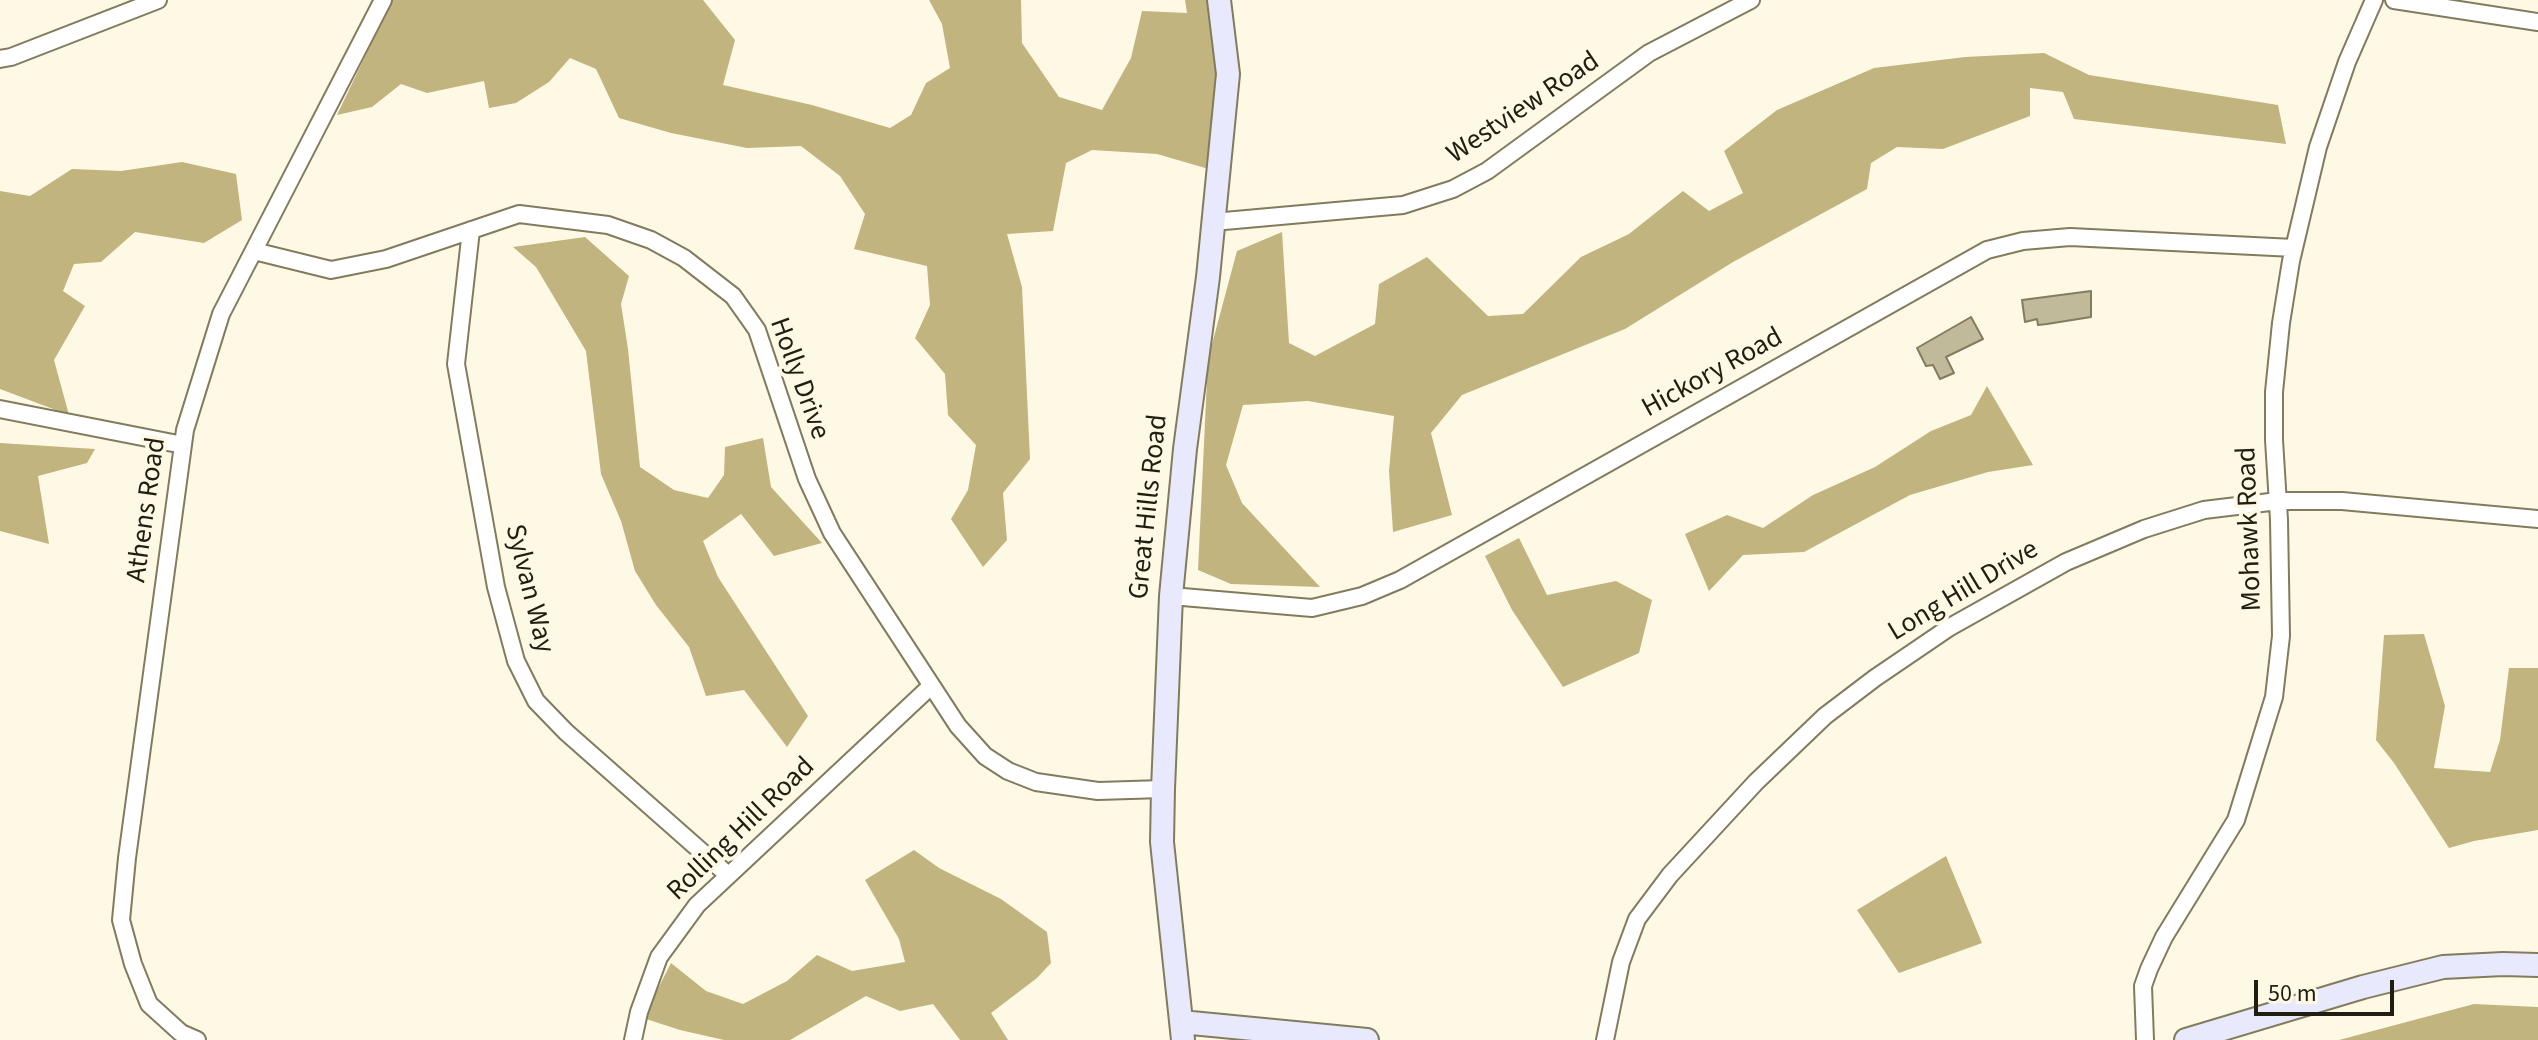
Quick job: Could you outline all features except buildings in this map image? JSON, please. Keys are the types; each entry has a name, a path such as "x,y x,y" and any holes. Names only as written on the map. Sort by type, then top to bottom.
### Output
{"street":[{"path":"0,59 135,4 158,0"},
{"name":"Athens Road","path":"197,1040 181,1033 149,1004 133,964 121,920 185,430 221,314 383,0"},
{"name":"Great Hills Road","path":"1182,1031 1162,842 1163,789 1171,596 1228,74 1219,0"},
{"name":"Westview Road","path":"1213,222 1403,205 1453,189 1487,171 1649,53 1751,0"},
{"name":"Mohawk Road","path":"2145,1040 2143,986 2149,969 2164,937 2236,820 2274,697 2281,636 2274,392 2281,323 2294,248 2318,147 2347,62 2374,0"},
{"path":"2394,0 2538,22"},
{"name":"Holly Drive","path":"254,251 331,270 386,259 519,214 608,225 651,240 684,258 733,296 757,330 807,479 832,533 958,726 985,756 1008,771 1036,782 1072,789 1163,789"},
{"name":"Sylvan Way","path":"471,230 456,364 496,587 516,661 536,701 566,732 728,875"},
{"name":"Hickory Road","path":"1171,596 1312,608 1362,596 1400,580 1987,250 2023,241 2070,237 2294,248"},
{"path":"0,409 183,445"},
{"name":"Long Hill Drive","path":"1605,1040 1626,943 1637,919 1670,875 1756,782 1825,716 1875,678 1950,627 2066,562 2144,529 2204,510 2278,501 2342,501 2538,519"},
{"name":"Rolling Hill Road","path":"633,1040 639,1012 659,957 697,905 931,686"},
{"path":"2186,1040 2363,987 2443,967 2538,965"},
{"path":"1182,1031 1367,1040"}],"shaded area":[{"path":"392,0 703,0 735,40 723,85 812,105 890,128 911,115 926,83 950,68 942,24 929,0 1021,0 1022,43 1059,97 1102,110 1131,58 1142,11 1187,13 1185,0 1208,0 1217,51 1212,170 1157,154 1092,150 1066,163 1053,231 1007,234 1022,287 1030,459 1003,493 1007,540 983,567 951,519 968,490 976,445 948,415 945,374 915,338 930,305 927,266 854,249 865,214 840,176 801,146 747,148 671,133 619,118 596,69 570,58 549,82 516,103 489,108 484,81 427,93 401,84 372,107 337,115"},
{"path":"2044,53 2089,75 2278,105 2286,144 2074,119 2063,92 2030,88 2030,116 1943,149 1897,147 1871,163 1867,189 1733,262 1625,329 1462,395 1431,433 1452,515 1393,532 1389,471 1394,416 1308,401 1243,405 1226,465 1242,503 1320,587 1231,584 1198,570 1208,359 1237,251 1282,232 1289,343 1315,356 1375,324 1379,284 1427,257 1488,316 1523,314 1581,257 1629,234 1683,191 1709,211 1743,193 1724,151 1777,110 1874,68 1965,57"},
{"path":"182,162 236,174 242,220 204,243 135,232 101,262 74,264 63,291 85,306 54,360 69,415 0,389 0,191 30,196 72,169 121,171"},
{"path":"585,237 629,276 621,304 640,467 674,490 708,498 724,475 725,447 763,438 771,487 822,543 774,556 741,514 703,541 718,577 808,716 787,747 744,690 706,696 689,647 656,605 635,571 621,521 601,474 586,351 536,267 513,247"},
{"path":"1987,386 2033,465 1988,472 1910,495 1804,552 1743,555 1709,591 1685,534 1727,515 1763,528 1813,495 1875,467 1931,431 1971,415"},
{"path":"0,443 95,449 87,463 38,476 49,544 0,531"},
{"path":"1519,538 1547,595 1616,581 1652,600 1639,653 1563,687 1512,610 1485,556"},
{"path":"2424,634 2445,706 2434,768 2490,772 2500,740 2509,668 2538,668 2538,830 2449,848 2376,740 2384,635"},
{"path":"914,850 939,868 1001,899 1047,932 1051,963 1037,978 991,1013 1008,1040 960,1040 933,1004 900,1011 866,996 790,1040 724,1040 643,1018 671,963 706,991 743,1004 787,981 817,955 852,971 905,962 899,939 865,880"},
{"path":"1946,856 1982,943 1899,973 1857,910"},
{"path":"2474,1004 2538,1007 2538,1040 2339,1040"}]}
